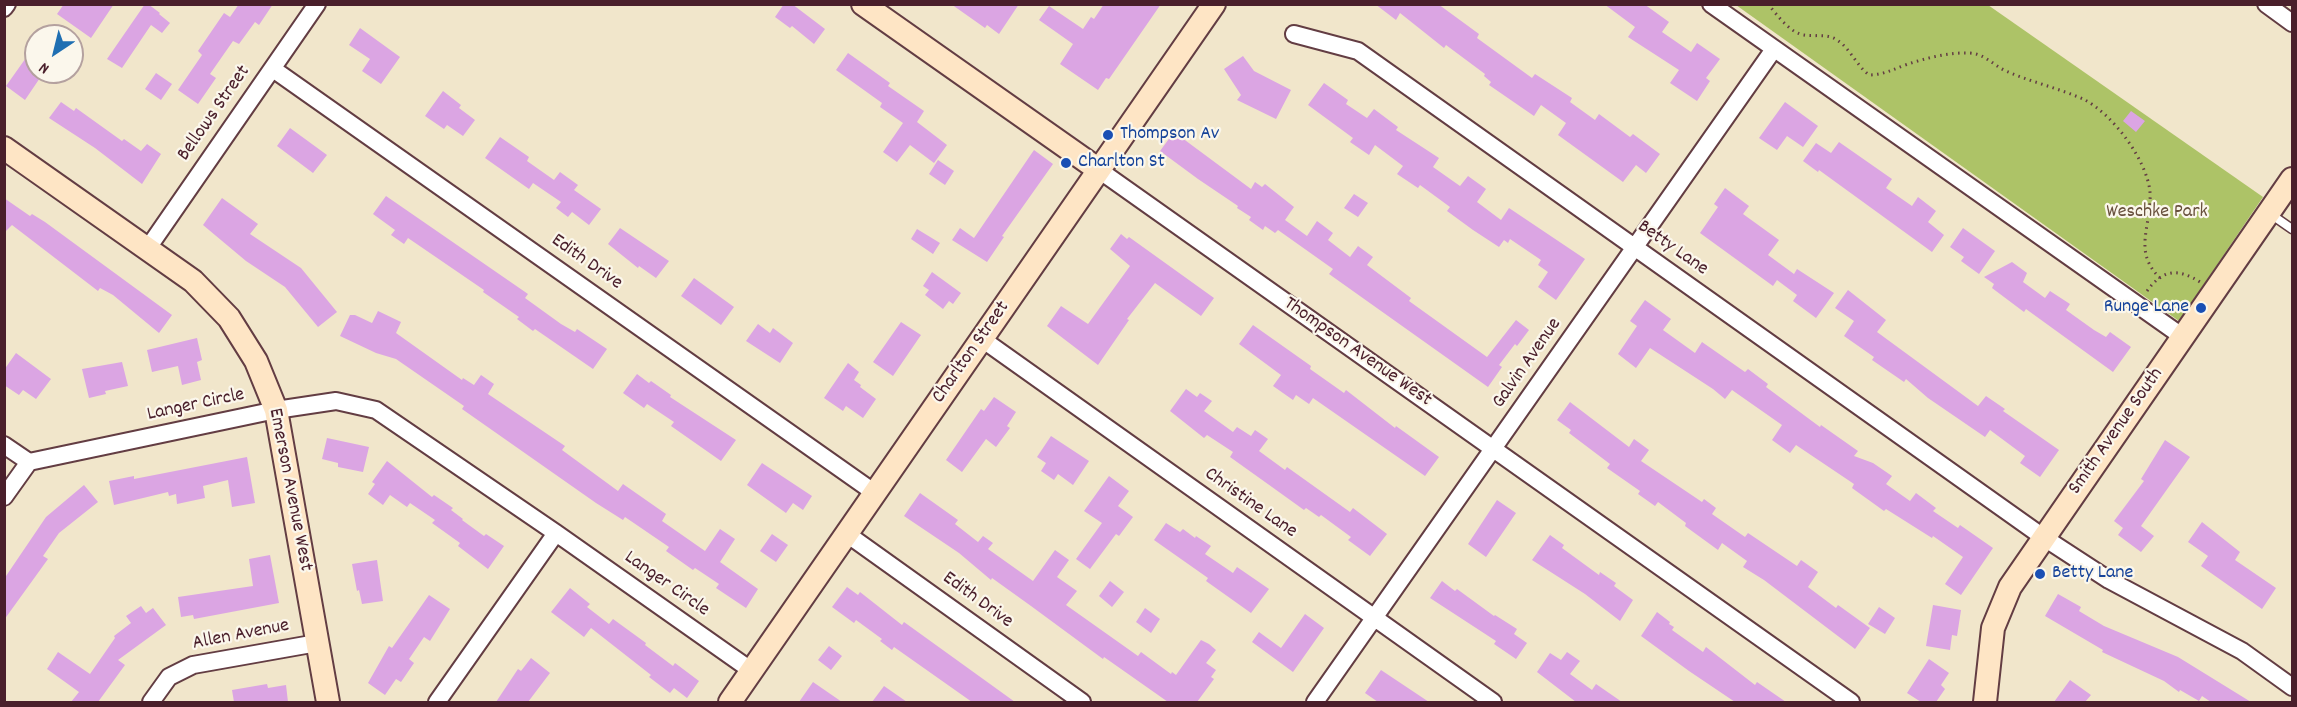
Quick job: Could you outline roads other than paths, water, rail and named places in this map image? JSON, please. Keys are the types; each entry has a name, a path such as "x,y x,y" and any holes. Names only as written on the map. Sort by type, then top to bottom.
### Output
{"street":[{"name":"Bellows Street","path":"148,248 317,4"},
{"name":"Thompson Avenue West","path":"863,4 1851,702"},
{"name":"Charlton Street","path":"730,702 1214,4"},
{"path":"1711,4 2183,337"},
{"path":"2266,4 2292,23"},
{"name":"Betty Lane","path":"1294,34 1358,51 2043,537 2109,580 2242,651 2292,687"},
{"name":"Galvin Avenue","path":"1315,702 1774,49"},
{"name":"Edith Drive","path":"273,69 875,493"},
{"name":"Emerson Avenue West","path":"4,148 193,281 229,318 256,361 276,410 328,702"},
{"name":"Smith Avenue South","path":"1985,702 1993,628 2010,587 2292,179"},
{"name":"Christine Lane","path":"982,339 1493,702"},
{"name":"Langer Circle","path":"29,462 276,410 336,401 376,410 752,671"},
{"path":"4,445 29,462 4,497"},
{"path":"437,702 556,533"},
{"name":"Edith Drive","path":"847,534 1082,702"},
{"name":"Allen Avenue","path":"151,702 169,677 193,665 317,643"}],"lane":[{"path":"2269,213 2292,229"}],"place":[{"name":"Thompson Av","path":"1108,135"},
{"name":"Charlton St","path":"1066,163"},
{"name":"Runge Lane","path":"2201,308"},
{"name":"Betty Lane","path":"2040,574"}],"park label":[{"name":"Weschke Park","path":"2157,213"}]}
